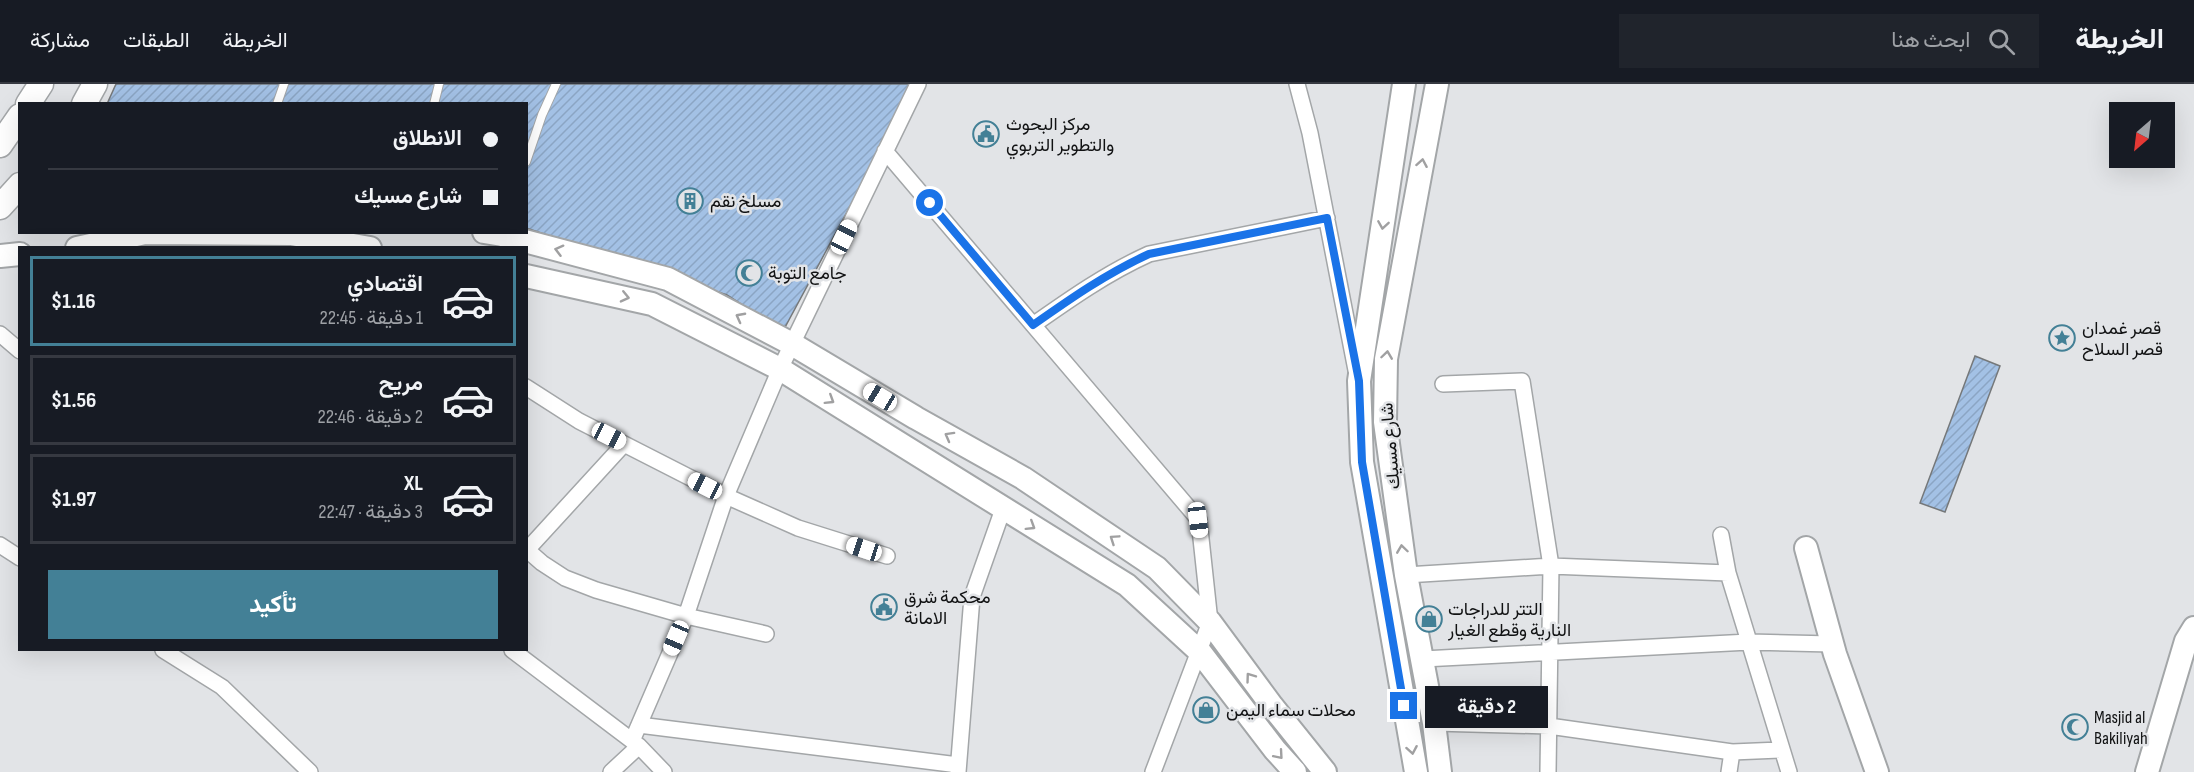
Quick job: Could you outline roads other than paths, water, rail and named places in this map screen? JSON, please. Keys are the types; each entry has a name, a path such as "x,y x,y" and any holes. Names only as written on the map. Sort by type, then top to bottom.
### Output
{"main road":[{"path":"29,102 41,84"},
{"path":"85,102 95,84"},
{"path":"0,145 18,119"},
{"path":"0,207 18,187"}],"street":[{"path":"611,772 635,744 639,724 686,616 726,496 780,369 918,84"},
{"path":"1297,84 1310,133 1359,381"},
{"name":"شارع مسيك","path":"1404,84 1359,381 1362,462 1416,772"},
{"name":"شارع مسيك","path":"1437,84 1386,359 1385,422 1406,575 1423,659 1440,772"},
{"path":"885,151 1198,520 1210,622 1152,772"},
{"path":"1033,325 1116,270 1149,254 1327,218"},
{"path":"85,246 140,234"},
{"path":"291,234 359,246"},
{"path":"500,234 668,279 792,344 1023,478 1157,568 1210,622 1272,706 1325,772"},
{"path":"0,256 18,254"},
{"path":"528,276 652,303 780,369 1127,585 1200,652 1275,750 1295,772"},
{"path":"0,334 18,349"},
{"path":"1443,384 1522,381 1551,566 1548,772"},
{"path":"528,388 579,421 726,496 798,528 887,556"},
{"path":"528,549 624,444"},
{"path":"639,724 958,768 972,597 1003,509"},
{"path":"1721,535 1728,573 1789,772"},
{"path":"0,544 18,557"},
{"path":"1806,548 1832,644 1877,772"},
{"path":"528,551 565,578 596,590 686,616 766,634"},
{"path":"1406,575 1551,566 1728,573"},
{"path":"2147,772 2186,641 2194,628"},
{"path":"1423,659 1749,642 1832,644"},
{"path":"165,651 222,687 310,772"},
{"path":"513,651 635,744 664,772"},
{"path":"2160,772 2194,662"},
{"path":"1434,723 1549,726 1732,752 1781,750"},
{"path":"1729,772 1732,752"}],"lane":[{"path":"279,102 284,84"},
{"path":"434,102 439,84"},
{"path":"528,156 542,115 556,84"}],"place":[{"name":"مركز البحوث والتطوير التربوي","path":"986,134"},
{"name":"مسلخ نقم","path":"690,201"},
{"name":"جامع التوبة","path":"749,273"},
{"name":"قصر غمدان قصر السلاح","path":"2062,338"},
{"name":"محكمة شرق الامانة","path":"884,607"},
{"name":"التتر للدراجات النارية وقطع الغيار","path":"1429,619"},
{"name":"محلات سماء اليمن","path":"1206,710"},
{"name":"Masjid al Bakiliyah","path":"2075,727"}]}
